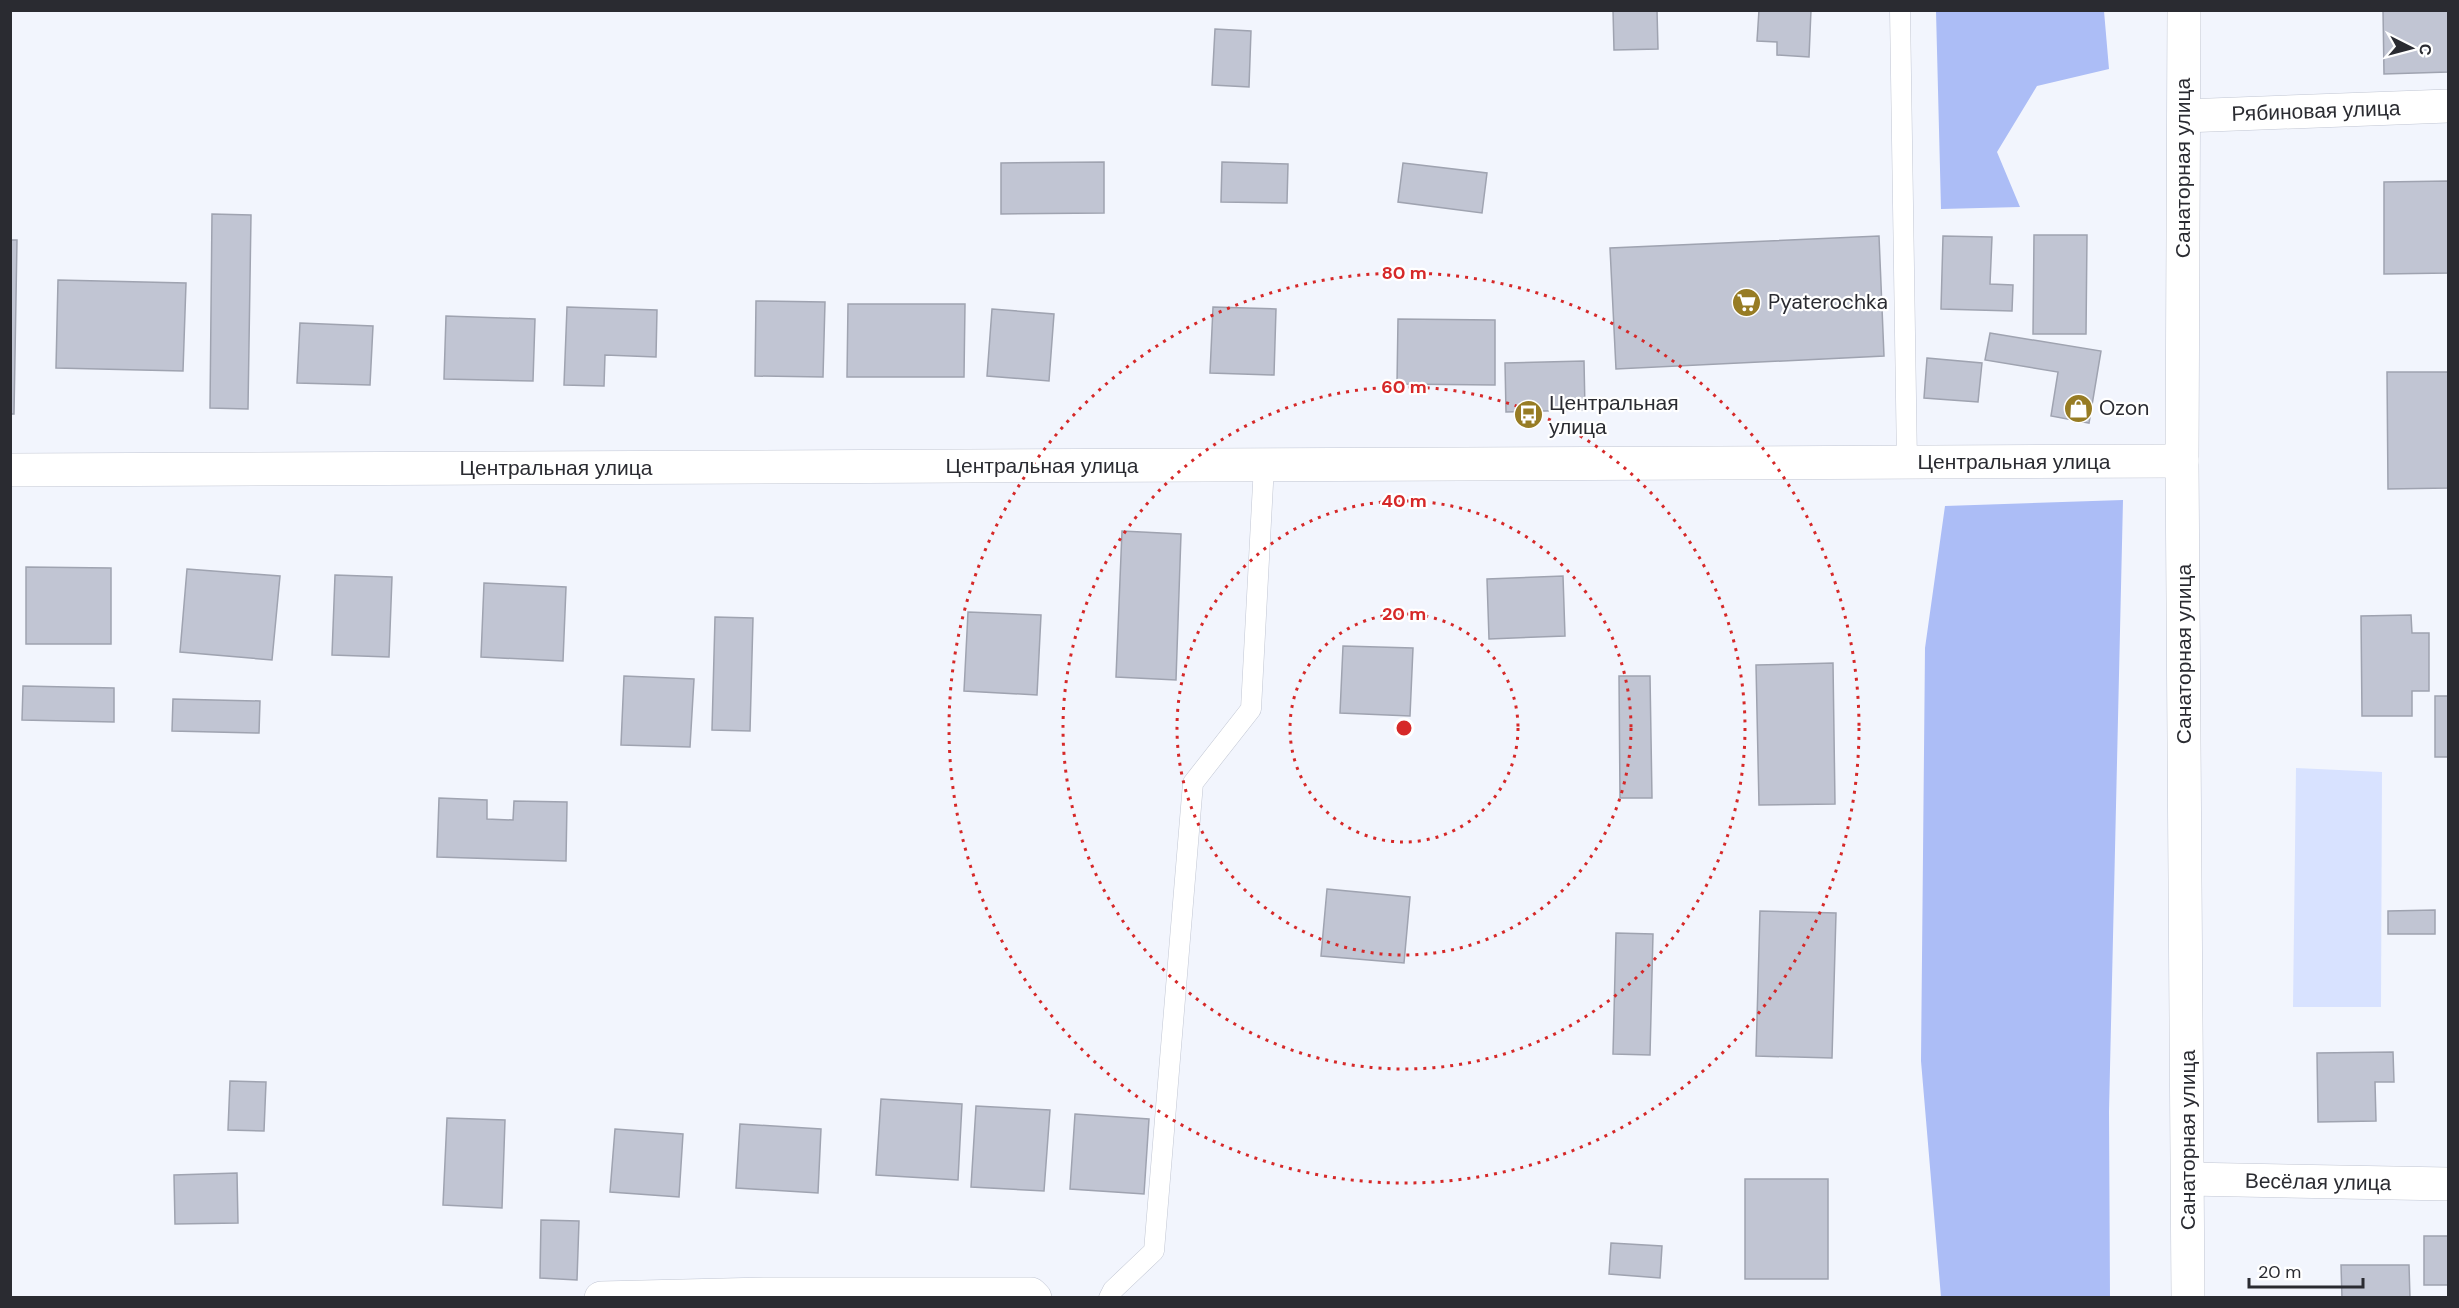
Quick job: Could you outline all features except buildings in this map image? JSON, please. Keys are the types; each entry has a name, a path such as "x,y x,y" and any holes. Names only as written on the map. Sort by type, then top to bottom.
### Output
{"street":[{"name":"Санаторная улица","path":"2184,10 2182,461 2188,1298"},
{"name":"Рябиновая улица","path":"2184,116 2448,106"},
{"name":"Центральная улица","path":"10,470 2182,461"},
{"name":"Весёлая улица","path":"2188,1179 2448,1184"},
{"path":"601,1298 823,1294 1031,1294 1035,1298"}],"lane":[{"path":"1900,10 1907,463"},
{"path":"1108,1298 1113,1290 1154,1251 1193,783 1251,709 1264,465"}],"shaded area":[{"path":"1936,11 2104,11 2109,69 2037,86 1997,152 2020,207 1941,209"},
{"path":"2123,500 2109,1112 2110,1297 1941,1297 1921,1061 1925,648 1945,506"},
{"path":"2296,768 2382,772 2381,1007 2293,1007"}],"place":[{"name":"Pyaterochka","path":"1747,302"},
{"name":"Ozon","path":"2078,408"},
{"name":"Центральная улица","path":"1528,415"}]}
